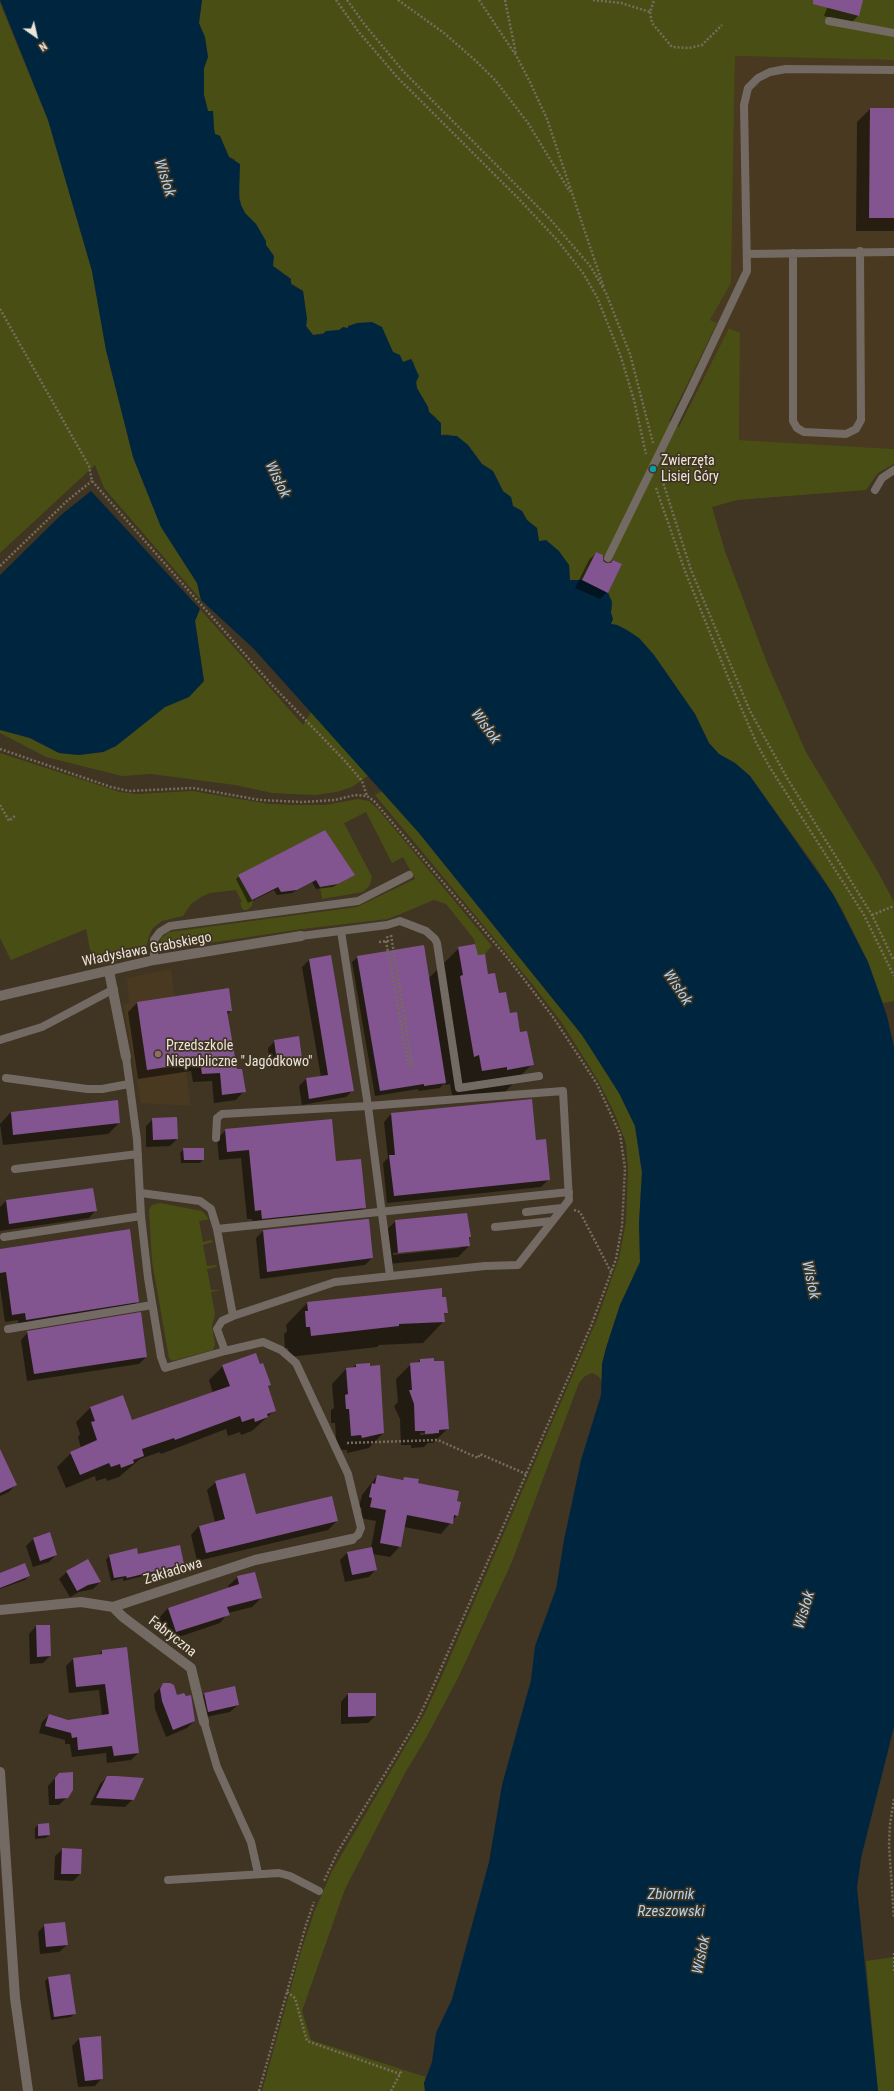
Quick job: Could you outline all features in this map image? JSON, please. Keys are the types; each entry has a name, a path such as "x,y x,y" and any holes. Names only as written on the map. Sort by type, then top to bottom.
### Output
{"street":[{"name":"Władysława Grabskiego","path":"0,996 154,960 301,936"},
{"path":"110,971 126,1057"},
{"name":"Zakładowa","path":"113,1607 140,1596 255,1560 352,1539"},
{"path":"0,1610 82,1602 113,1607"},
{"name":"Fabryczna","path":"113,1607 191,1668 204,1722"},
{"path":"0,1772 15,1998 28,2091"}],"lane":[{"path":"829,21 894,33"},
{"path":"608,558 747,271 744,105 748,88 758,78 770,72 786,69 894,70"},
{"path":"747,254 860,251 894,252"},
{"path":"793,253 793,421 797,428 804,432 846,434 856,429 861,420 860,251"},
{"path":"876,490 882,478 894,470"},
{"path":"154,960 154,940 160,932 170,926 358,901 409,875"},
{"path":"301,936 390,925 400,921 426,931 435,939 459,1088 539,1076"},
{"path":"341,931 383,1211 390,1276"},
{"path":"0,1040 42,1027 114,989"},
{"path":"126,1057 138,1154 142,1216 152,1305 164,1368 263,1342 281,1350 296,1363 348,1474 361,1528 358,1535 352,1539"},
{"path":"6,1078 87,1089 102,1089 129,1084"},
{"path":"216,1138 217,1118 222,1114 368,1106 563,1090 569,1192 569,1200 518,1265 335,1282 222,1321 217,1329 225,1351"},
{"path":"15,1169 138,1154"},
{"path":"217,1229 569,1192"},
{"path":"141,1193 200,1201 211,1209 217,1229 233,1316"},
{"path":"526,1212 562,1208"},
{"path":"4,1237 142,1216"},
{"path":"495,1227 552,1221"},
{"path":"8,1329 152,1305"},
{"path":"204,1722 217,1767 251,1842 258,1873"},
{"path":"168,1880 258,1873 279,1873 290,1876 319,1892"}],"path":[{"path":"336,0 358,31 396,77 519,199 558,241 583,273 597,297 621,357 634,400 647,458"},
{"path":"347,0 365,25 403,71 565,235 591,267 606,293"},
{"path":"398,0 448,37 495,80 528,123 574,199"},
{"path":"479,0 517,57 547,119 606,293 630,354 638,381 651,439 655,446"},
{"path":"505,0 517,57"},
{"path":"593,0 621,3 650,12"},
{"path":"654,0 650,12 652,23 672,47 689,48 702,45 722,25"},
{"path":"0,309 89,466 92,481 271,684 349,766 362,781 367,796"},
{"path":"664,470 661,476 662,482 691,570 750,711 787,778 872,914 894,962"},
{"path":"0,566 67,501 92,481"},
{"path":"655,484 685,572 756,742 769,766 864,915 894,976"},
{"path":"0,749 111,787 129,791 193,788 260,800 302,802 335,800 355,795 367,796 374,801 510,961 558,1023 597,1084 620,1134 624,1151 625,1168 622,1226 616,1259 591,1326 417,1721 337,1853 319,1892 306,1925 259,2091"},
{"path":"0,804 9,821 16,816"},
{"path":"872,914 894,906"},
{"path":"390,925 412,1070"},
{"path":"386,941 408,1068"},
{"path":"580,1212 611,1272"},
{"path":"334,1444 438,1440 478,1458 480,1454 526,1474"},
{"path":"894,1799 890,1824 889,1844 894,1918"},
{"path":"894,1953 894,1971"},
{"path":"287,1992 295,1998 307,2041 400,2074"},
{"path":"391,2091 402,2070"}],"shaded area":[{"path":"735,56 894,60 894,449 739,440 740,333 729,328 693,397 683,392 717,323 710,320 731,283"},
{"name":"Przedszkole Niepubliczne \"Jagódkowo\"","path":"171,969 191,1106 141,1103 123,1004 129,1004 127,978"}],"green space":[{"path":"202,0 894,0 894,60 735,56 731,283 710,320 717,323 669,421 679,427 729,328 740,333 739,440 894,449 894,464 878,473 866,490 737,500 712,507 725,551 767,663 806,752 878,872 894,902 894,1001 883,1003 868,962 842,909 818,870 750,776 735,763 719,754 709,743 695,714 654,655 639,638 617,625 610,624 613,619 611,613 612,602 608,593 622,564 596,552 582,580 570,580 569,565 539,541 537,528 527,520 522,511 513,506 511,497 503,491 493,471 482,464 468,445 448,434 441,435 436,417 429,412 428,407 417,388 414,362 411,359 403,362 393,352 381,327 348,328 313,335 306,326 307,319 303,291 291,283 291,279 273,266 270,250 256,224 245,213 241,205 235,159 229,157 220,136 215,134 213,112 208,111 204,95 204,68 208,57 199,23"},
{"path":"0,3 48,120 92,271 106,350 133,457 161,527 197,583 201,600 104,488 95,465 0,553"},
{"path":"200,609 303,725 311,712 368,776 352,787 336,792 315,795 272,793 235,785 151,774 122,776 46,757 0,733 0,730 4,730 30,738 59,753 79,755 103,752 116,746 165,707 189,697 204,681 195,621"},
{"path":"0,753 120,792 136,794 192,791 269,804 295,805 325,805 358,799 369,801 378,809 492,946 485,954 477,955 474,939 446,904 434,900 388,919 302,929 169,949 164,949 160,945 161,938 169,932 357,907 415,879 403,857 392,863 366,812 344,823 372,877 370,885 363,892 322,899 320,887 338,884 354,875 325,830 239,875 253,900 252,906 247,910 243,910 240,903 242,902 236,890 210,893 191,904 183,916 162,921 153,928 144,954 141,955 140,950 125,954 126,959 99,965 90,949 86,929 11,960 0,938"},
{"path":"382,791 419,833 582,1035 619,1093 635,1126 642,1169 639,1223 640,1262 620,1305 606,1348 602,1364 602,1381 598,1376 592,1373 585,1376 579,1383 511,1564 458,1678 426,1738 405,1773 345,1889 302,2011 311,2040 426,2077 424,2083 425,2091 262,2091 302,1948 315,1910 332,1871 425,1713 441,1678 598,1317 619,1258 626,1222 628,1170 626,1143 614,1112 599,1082 562,1023 533,985 375,795"},
{"path":"160,1203 202,1211 209,1219 199,1221 203,1242 211,1240 213,1242 203,1245 207,1266 217,1265 216,1267 207,1269 211,1290 221,1290 211,1292 215,1314 212,1326 215,1345 213,1350 172,1361 169,1358 152,1261 149,1210 152,1205"},
{"path":"894,1957 894,2091 878,2091 866,1961"}],"water":[{"name":"Zbiornik Rzeszowski","path":"0,0 202,0 199,23 205,37 208,57 204,68 204,95 208,111 213,111 215,134 220,136 229,157 240,164 239,198 241,205 245,213 256,224 266,241 266,245 274,256 273,266 291,279 291,284 303,291 307,319 306,326 313,335 323,334 326,331 339,330 343,327 348,328 348,326 357,323 372,322 382,327 393,352 400,355 403,362 411,359 419,376 416,382 417,388 428,407 429,412 441,423 441,435 457,436 468,445 482,464 493,471 503,491 511,497 513,506 522,511 527,520 537,528 539,541 546,540 559,551 569,565 570,580 582,580 608,593 612,602 611,613 613,619 611,624 627,630 639,638 654,655 695,714 709,743 719,754 735,763 750,776 833,894 868,962 887,1016 894,1047 894,1727 861,1858 857,1888 878,2091 425,2091 424,2083 432,2062 436,2033 452,1999 489,1862 502,1785 531,1680 535,1646 556,1589 564,1540 581,1460 601,1395 602,1364 606,1348 620,1305 640,1262 639,1223 642,1173 635,1126 619,1093 582,1035 419,833 254,649 201,600 197,583 161,527 133,457 106,350 92,271 48,120"},
{"path":"91,491 200,609 195,621 204,681 189,697 165,707 116,746 103,752 79,755 59,753 30,738 0,730 0,575 61,515"}],"building":[{"path":"813,0 863,0 859,16 813,4"},
{"path":"870,108 894,108 894,218 869,218"},
{"path":"596,552 603,555 603,561 606,563 611,563 613,560 622,564 608,593 582,580"},
{"path":"325,830 355,875 338,884 320,887 316,880 297,890 281,892 278,887 252,900 238,875"},
{"path":"475,944 478,955 485,954 488,974 495,973 499,993 506,992 510,1013 517,1012 520,1032 527,1031 534,1065 507,1070 507,1067 482,1071 479,1055 474,1057 460,976 463,975 458,947"},
{"path":"424,945 446,1083 424,1086 424,1084 380,1091 357,956"},
{"path":"331,955 354,1091 309,1099 306,1078 328,1075 309,959"},
{"path":"229,988 232,1011 227,1011 237,1069 242,1069 246,1092 222,1095 220,1073 202,1074 200,1062 147,1070 137,1002"},
{"path":"299,1036 302,1058 277,1061 274,1040"},
{"path":"532,1099 536,1140 546,1139 550,1180 394,1196 389,1155 395,1155 391,1113"},
{"path":"118,1100 120,1123 13,1135 11,1112"},
{"path":"177,1117 178,1139 153,1140 152,1118"},
{"path":"332,1119 336,1161 361,1159 366,1208 262,1219 261,1210 255,1211 249,1150 227,1152 225,1129"},
{"path":"183,1148 204,1148 204,1160 184,1160"},
{"path":"93,1188 97,1211 9,1224 6,1200"},
{"path":"467,1213 471,1237 469,1237 470,1246 398,1253 395,1220"},
{"path":"369,1219 373,1258 267,1272 263,1230"},
{"path":"130,1229 139,1302 26,1320 25,1313 12,1315 6,1272 0,1273 0,1249"},
{"path":"442,1288 442,1297 446,1297 448,1313 444,1313 445,1322 399,1324 399,1326 311,1336 310,1327 306,1327 305,1311 308,1311 307,1302"},
{"path":"141,1312 147,1357 34,1374 27,1331"},
{"path":"256,1353 260,1364 263,1363 271,1385 268,1386 276,1411 267,1414 268,1417 255,1422 254,1418 242,1422 240,1416 175,1440 174,1438 142,1449 144,1456 133,1460 134,1463 121,1468 120,1464 111,1467 109,1463 80,1475 70,1452 97,1440 91,1422 95,1421 90,1407 123,1395 132,1420 230,1386 222,1365"},
{"path":"434,1358 434,1361 444,1361 449,1429 439,1430 439,1433 425,1434 425,1431 415,1431 414,1404 409,1390 412,1390 410,1363 420,1362 420,1359"},
{"path":"370,1363 370,1366 380,1365 384,1433 362,1438 361,1435 351,1436 349,1409 346,1409 345,1395 348,1394 346,1368 356,1367 356,1364"},
{"path":"0,1449 17,1485 0,1493"},
{"path":"245,1473 256,1514 332,1496 338,1521 206,1553 199,1526 225,1519 215,1481"},
{"path":"377,1475 403,1480 404,1477 419,1479 418,1483 459,1491 457,1501 461,1502 458,1516 454,1515 453,1524 407,1515 401,1547 380,1543 386,1510 370,1507 372,1498 369,1497 372,1483 375,1484"},
{"path":"50,1532 57,1555 40,1561 33,1538"},
{"path":"180,1545 184,1564 127,1578 126,1576 114,1578 109,1555 137,1548 138,1554"},
{"path":"372,1547 377,1570 352,1575 347,1552"},
{"path":"88,1559 101,1582 88,1585 77,1591 66,1571"},
{"path":"25,1563 30,1576 0,1588 0,1573"},
{"path":"255,1572 262,1598 227,1607 230,1615 176,1632 168,1608 239,1584 237,1576"},
{"path":"36,1625 50,1625 51,1656 37,1657"},
{"path":"127,1647 139,1753 114,1756 112,1746 78,1750 77,1737 72,1738 71,1733 45,1726 49,1714 68,1720 109,1714 105,1684 76,1687 73,1658 102,1654 102,1650"},
{"path":"163,1683 170,1683 174,1685 177,1695 184,1693 186,1696 191,1695 195,1721 173,1730 162,1701 160,1689"},
{"path":"235,1686 239,1705 208,1712 204,1693"},
{"path":"348,1693 376,1693 376,1716 348,1717"},
{"path":"73,1772 73,1790 68,1798 55,1799 55,1778 59,1773"},
{"path":"107,1776 144,1778 134,1800 96,1798"},
{"path":"49,1823 50,1835 38,1836 38,1824"},
{"path":"62,1848 82,1849 81,1874 61,1874"},
{"path":"65,1922 68,1945 46,1947 44,1924"},
{"path":"70,1974 76,2014 54,2017 48,1977"},
{"path":"101,2036 103,2079 85,2081 79,2038"}],"place":[{"name":"Zwierzęta Lisiej Góry","path":"653,469"},
{"name":"Przedszkole Niepubliczne \"Jagódkowo\"","path":"158,1054"}],"water label":[{"name":"Wisłok","path":"164,178"},
{"name":"Wisłok","path":"277,480"},
{"name":"Wisłok","path":"485,727"},
{"name":"Wisłok","path":"677,988"},
{"name":"Wisłok","path":"810,1280"},
{"name":"Wisłok","path":"805,1610"},
{"name":"Wisłok","path":"702,1955"}]}
